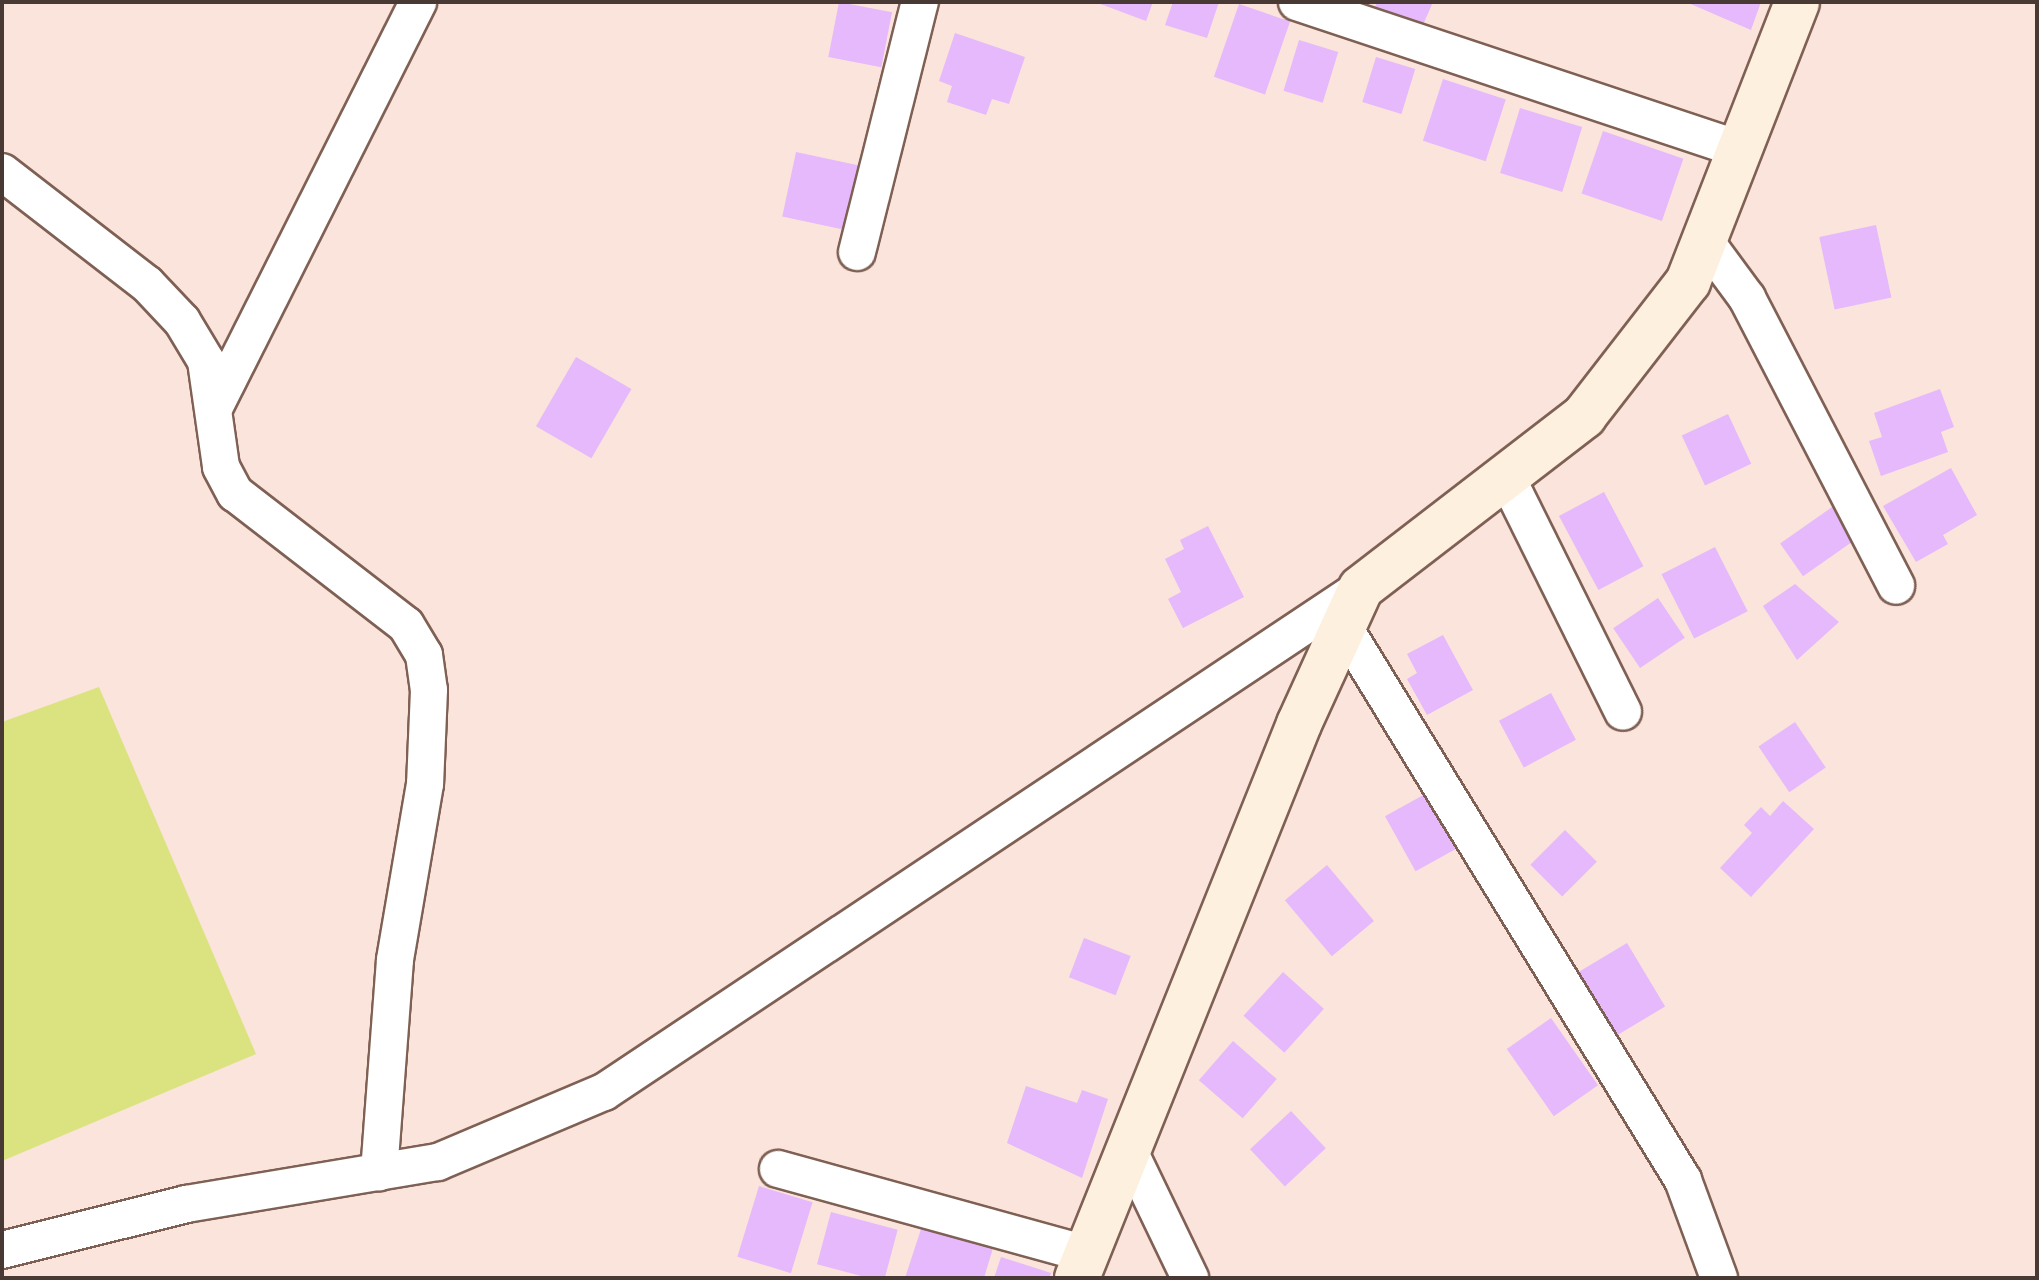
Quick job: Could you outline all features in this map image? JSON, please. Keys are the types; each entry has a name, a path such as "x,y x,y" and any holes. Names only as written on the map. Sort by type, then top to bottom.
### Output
{"street":[{"path":"215,406 418,2"},
{"path":"857,252 920,2"},
{"path":"1297,2 1740,149"},
{"path":"2,1250 186,1204 438,1162 604,1092 1352,607 1506,476 1584,416 1688,282 1797,2"},
{"path":"2,172 147,284 182,321 206,361 215,406 221,467 235,493 406,625 424,655 429,690 425,784 395,960 379,1172"},
{"path":"1705,241 1747,298 1896,586"},
{"path":"1506,476 1623,712"},
{"path":"778,1169 1082,1266 1352,607"},
{"path":"1352,607 1683,1180 1719,1278"},
{"path":"1129,1151 1190,1278"}],"green space":[{"path":"99,687 256,1054 2,1161 2,722"}],"building":[{"path":"839,2 892,12 881,67 828,57"},
{"path":"1095,2 1153,2 1146,21"},
{"path":"1173,2 1219,2 1207,38 1165,25"},
{"path":"1377,2 1433,2 1422,27 1375,7"},
{"path":"1686,2 1761,2 1751,30"},
{"path":"1239,4 1290,22 1265,94 1214,77"},
{"path":"955,33 1025,57 1009,104 992,99 986,115 947,102 952,86 939,81"},
{"path":"1299,40 1338,52 1323,103 1284,91"},
{"path":"1376,57 1415,69 1401,114 1362,102"},
{"path":"1443,79 1506,99 1486,161 1423,141"},
{"path":"1520,108 1582,127 1562,192 1500,173"},
{"path":"1603,131 1683,159 1662,221 1582,193"},
{"path":"796,152 862,166 848,230 782,217"},
{"path":"1876,225 1891,297 1835,309 1819,237"},
{"path":"576,357 631,389 591,458 536,426"},
{"path":"1940,389 1954,427 1941,432 1948,452 1881,476 1869,441 1882,437 1874,413"},
{"path":"1728,414 1751,464 1705,485 1682,436"},
{"path":"1951,468 1977,515 1943,535 1948,544 1916,562 1883,506"},
{"path":"1604,492 1643,566 1598,590 1559,516"},
{"path":"1835,505 1858,538 1803,576 1780,543"},
{"path":"1208,526 1244,597 1183,628 1168,599 1181,592 1165,559 1184,549 1180,540"},
{"path":"1715,547 1748,611 1694,638 1662,574"},
{"path":"1795,584 1839,622 1797,660 1763,606"},
{"path":"1658,598 1685,638 1640,668 1613,628"},
{"path":"1443,635 1473,690 1427,715 1407,679 1417,673 1407,654"},
{"path":"1551,693 1576,740 1524,767 1499,721"},
{"path":"1795,722 1826,768 1789,792 1759,747"},
{"path":"1427,793 1458,848 1416,871 1385,816"},
{"path":"1783,801 1814,829 1751,897 1720,868 1752,833 1744,825 1761,807 1770,816"},
{"path":"1565,830 1597,862 1562,896 1530,865"},
{"path":"1327,865 1374,921 1332,956 1285,900"},
{"path":"1084,938 1131,956 1116,995 1069,977"},
{"path":"1627,943 1665,1006 1616,1036 1578,972"},
{"path":"1283,972 1324,1009 1284,1053 1244,1016"},
{"path":"1551,1018 1598,1085 1554,1116 1507,1049"},
{"path":"1233,1041 1277,1079 1243,1118 1199,1080"},
{"path":"1026,1086 1077,1103 1082,1090 1108,1099 1082,1178 1007,1143"},
{"path":"1291,1111 1326,1148 1285,1186 1250,1149"},
{"path":"759,1186 813,1202 791,1273 737,1257"},
{"path":"831,1212 898,1230 885,1278 869,1278 817,1264"},
{"path":"922,1226 993,1248 984,1278 905,1278"},
{"path":"1001,1257 1051,1273 1049,1278 994,1278"}]}
